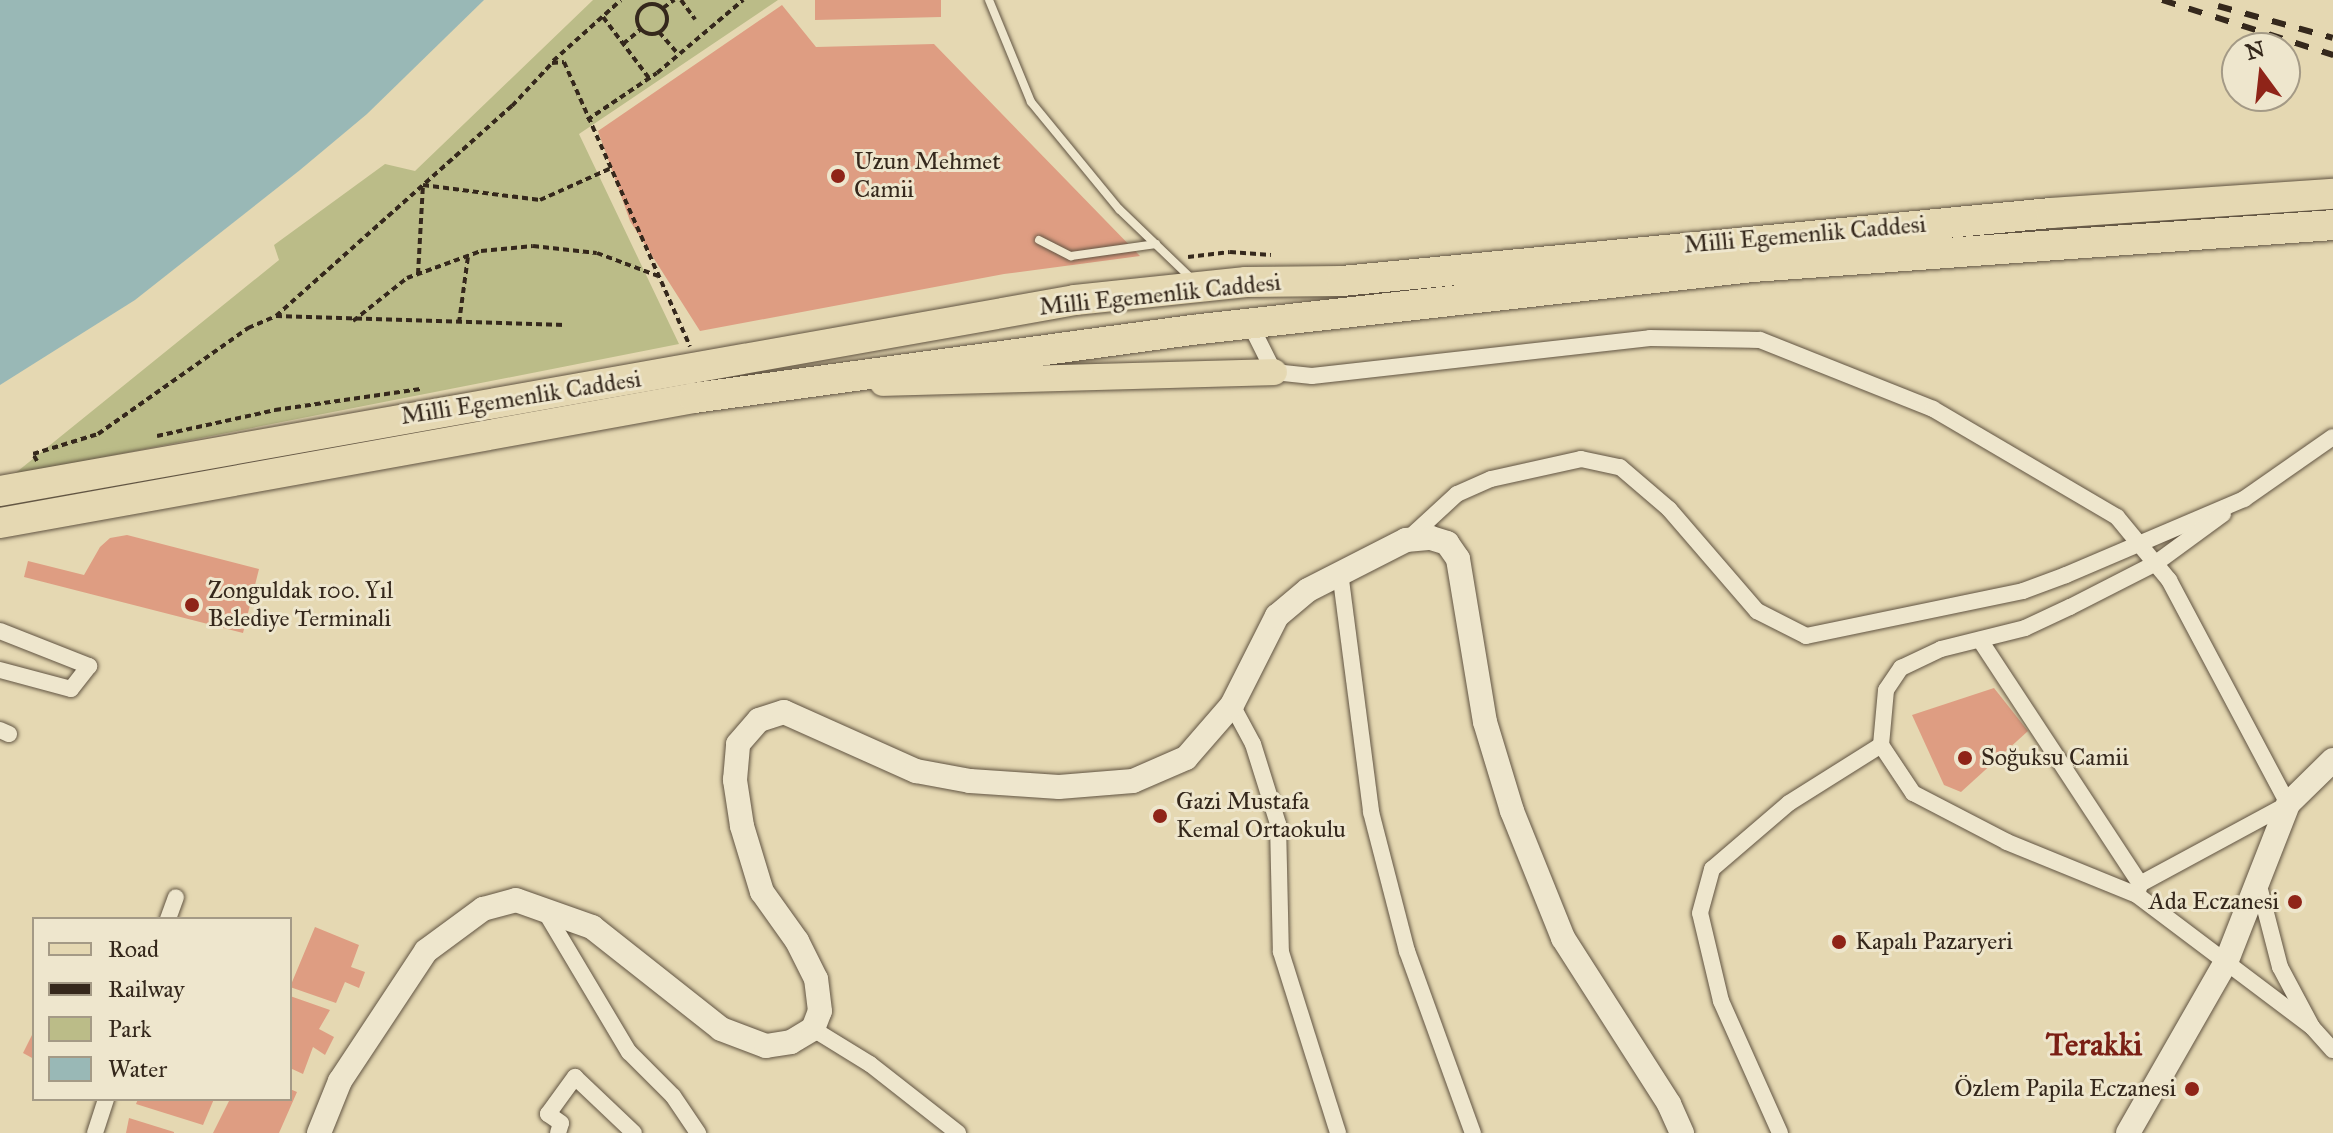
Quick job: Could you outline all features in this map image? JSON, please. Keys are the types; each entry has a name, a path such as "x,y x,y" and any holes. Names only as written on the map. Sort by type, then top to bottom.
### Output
{"highway":[{"name":"Milli Egemenlik Caddesi","path":"0,491 177,461 398,417 625,382 1075,300 1246,282 1342,281 2051,213 2333,194"},
{"name":"Milli Egemenlik Caddesi","path":"0,523 447,439 787,385 1206,328 1753,267 2333,225"},
{"path":"1246,282 1250,324"},
{"path":"1201,287 1206,328"},
{"path":"0,484 150,459 177,461"}],"main road":[{"path":"1206,328 1222,357 1268,371"},
{"path":"787,385 1268,371"}],"street":[{"path":"1250,324 1268,371 1324,375 1650,338 1760,340 1933,409 2047,471 2117,517 2141,541 2156,563 2288,804 2227,960 2128,1133"},
{"path":"2333,437 2156,563 2025,628 1941,649 1901,668 1886,690 1881,745 1913,793 2007,842 2138,890 2312,1027 2333,1050"},
{"path":"319,1133 340,1081 426,951 483,909 516,900 543,907 592,927 721,1029 766,1046 791,1042 813,1029 820,1011 816,979 797,941 762,892 742,826 735,780 738,744 759,720 784,712 916,771 970,781 1059,787 1133,781 1186,758 1232,705 1277,616 1340,572 1406,540 1457,494 1491,479 1581,459 1620,467 1669,509 1757,611 1806,636 2023,591 2244,499"},
{"path":"1406,540 1447,543 1458,559 1485,722 1512,811 1563,938 1682,1133"},
{"path":"1340,572 1371,812 1407,951 1473,1133"},
{"path":"0,631 89,666 71,689 0,670"},
{"path":"1980,640 2138,890"},
{"path":"1232,705 1253,744 1278,824 1281,952 1338,1133"},
{"path":"1780,1133 1721,1001 1700,913 1712,869 1789,803 1881,745"},
{"path":"2138,890 2288,804 2333,760"},
{"path":"2258,882 2280,967 2312,1027"},
{"path":"169,917 176,897"},
{"path":"543,907 629,1052 673,1096 698,1133"},
{"path":"813,1029 870,1064 958,1133"},
{"path":"558,1133 561,1123 548,1114 575,1077 634,1133"},
{"path":"95,1133 105,1101"}],"lane":[{"path":"989,0 1031,102 1119,209 1201,287"},
{"path":"1039,240 1071,256 1156,244"}],"path":[{"path":"276,316 423,185 621,0"},
{"path":"635,0 641,8"},
{"path":"663,9 674,0"},
{"path":"681,0 695,19"},
{"path":"587,120 679,55 743,0"},
{"path":"641,29 637,16 641,8 650,4 663,9"},
{"path":"659,32 666,24 663,9"},
{"path":"603,17 649,78"},
{"path":"623,44 641,29 659,32 679,55"},
{"path":"552,63 564,62 587,120 690,347"},
{"path":"423,185 540,200 609,169"},
{"path":"418,274 423,185"},
{"path":"353,321 418,274 468,256 533,246 597,253 658,276"},
{"path":"459,323 468,256"}],"green space":[{"path":"593,0 778,0 579,134 679,344 13,475 279,260 274,245 385,164 415,171"}],"water":[{"path":"0,0 484,0 367,114 300,170 135,300 0,385"}],"building":[{"path":"815,0 941,0 941,17 815,20"},
{"name":"Uzun Mehmet Camii","path":"782,5 816,47 934,44 1140,256 1004,274 700,331 630,221 598,131"},
{"name":"Zonguldak 100. Yıl Belediye Terminali","path":"127,535 259,569 243,633 24,577 28,561 84,575 100,547 110,538"},
{"name":"Soğuksu Camii","path":"1994,688 2028,731 1961,792 1944,785 1912,715"},
{"path":"315,927 359,945 351,967 365,972 359,988 345,982 336,1003 292,988"},
{"path":"292,997 330,1010 319,1029 334,1037 325,1055 313,1047 303,1074 292,1069"},
{"path":"32,1035 32,1058 23,1053"},
{"path":"292,1090 297,1092 279,1133 213,1133 229,1101 292,1101"},
{"path":"137,1101 213,1101 203,1125 136,1104"},
{"path":"129,1118 174,1132 174,1133 126,1133"}],"railway":[{"path":"2162,0 2333,55"},
{"path":"2218,6 2333,38"}],"place":[{"name":"Uzun Mehmet Camii","path":"838,176"},
{"name":"Zonguldak 100. Yıl Belediye Terminali","path":"192,605"},
{"name":"Soğuksu Camii","path":"1965,758"},
{"name":"Gazi Mustafa Kemal Ortaokulu","path":"1160,816"},
{"name":"Ada Eczanesi","path":"2295,902"},
{"name":"Kapalı Pazaryeri","path":"1839,942"},
{"name":"Özlem Papila Eczanesi","path":"2192,1089"}],"district":[{"name":"Terakki","path":"2094,1045"}]}
